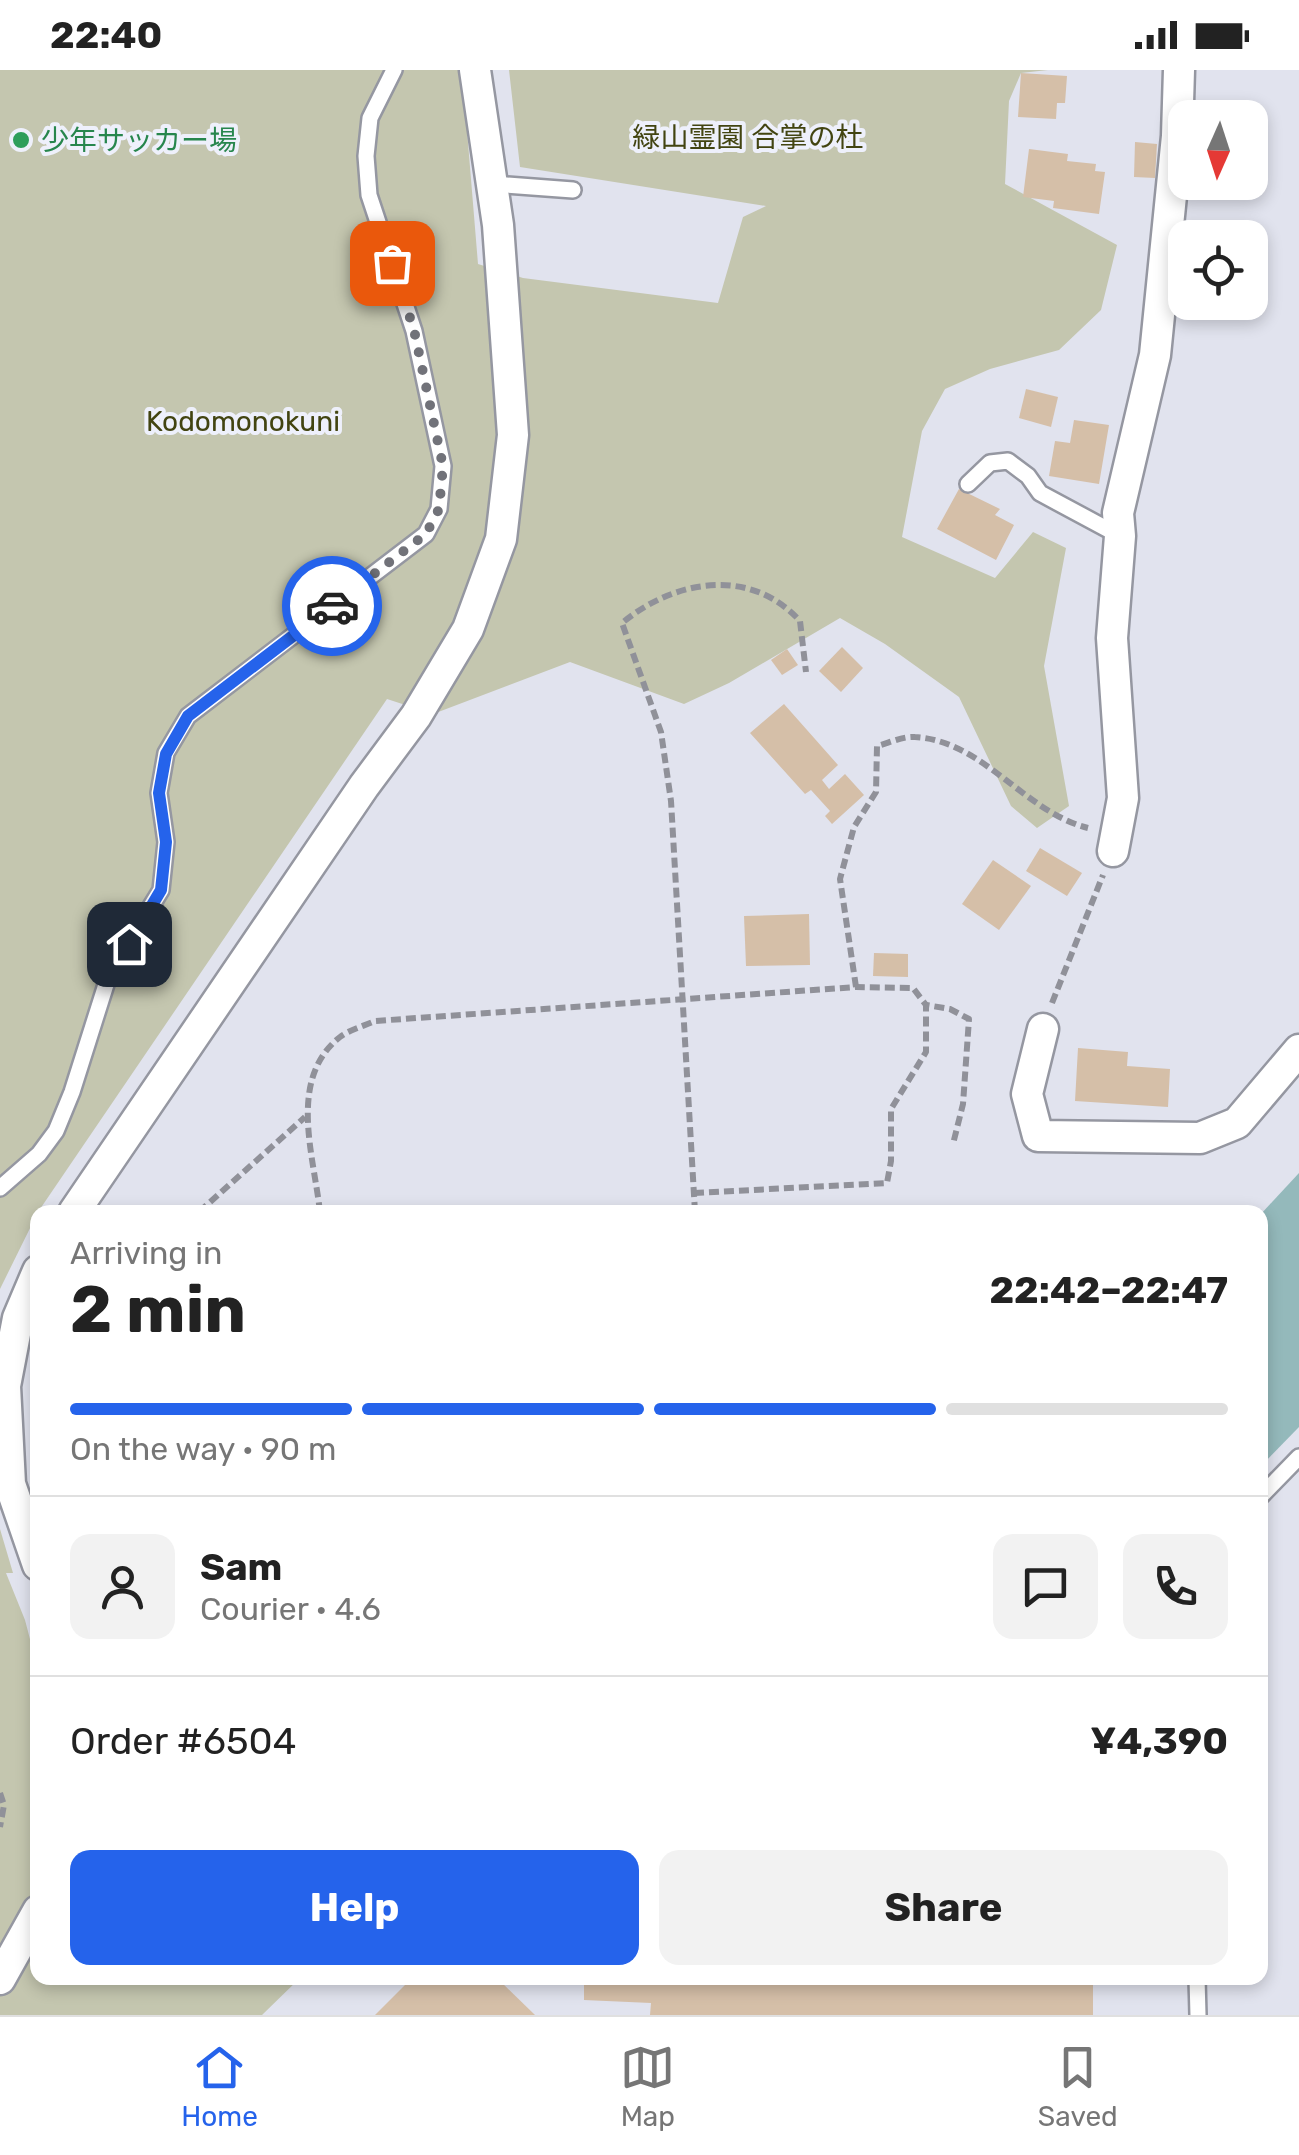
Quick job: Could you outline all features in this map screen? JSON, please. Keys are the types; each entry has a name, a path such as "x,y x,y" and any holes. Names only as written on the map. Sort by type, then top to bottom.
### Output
{"street":[{"path":"79,1205 364,786 416,716 468,629 501,539 512,435 498,225 475,70"},
{"path":"1115,842 1123,798 1112,638 1120,536 1118,513 1155,354 1177,136 1179,70"},
{"path":"1043,1028 1027,1094 1038,1136 1200,1138 1237,1122 1299,1050"},
{"path":"30,1290 18,1318 5,1386 10,1484 30,1542"},
{"path":"0,1979 10,1940 30,1919"}],"lane":[{"path":"0,1188 39,1154 56,1130 72,1092 108,975 161,890 166,842 159,793 166,754 188,716 426,534 439,509 443,466 414,330 369,195 366,156 370,118 394,70"},
{"path":"493,184 573,190"},
{"path":"968,484 990,463 1008,461 1028,476 1040,493 1120,536"},
{"path":"1268,1489 1299,1457"},
{"path":"1197,1985 1198,2015"}],"path":[{"path":"695,1205 671,800 661,732 622,622 670,592 696,586 736,586 776,601 800,621 806,672"},
{"path":"856,987 840,880 854,827 876,792 877,746 912,736 944,742 980,762 1042,810 1115,842 1043,1028"},
{"path":"319,1205 306,1117 315,1066 341,1036 375,1021 856,987 914,988 926,1006 926,1052 892,1109 887,1183 694,1193"},
{"path":"926,1006 950,1009 968,1019 963,1104 953,1144"},
{"path":"208,1205 306,1117"},
{"path":"0,1793 4,1805 0,1828"}],"green space":[{"path":"0,70 462,70 478,264 523,278 718,303 743,217 766,206 520,167 509,70 1048,70 1021,73 1009,101 1005,184 1117,245 1101,310 1059,350 990,369 945,389 922,431 902,537 995,578 1033,532 1066,548 1044,666 1069,806 1037,828 1011,806 959,697 885,644 840,618 729,683 684,704 570,662 433,714 387,699 43,1205 30,1205 30,1228 0,1289"},
{"path":"0,1529 13,1573 6,1573 30,1639 30,1985 293,1985 262,2015 0,2015"}],"shaded area":[{"path":"1299,1173 1299,1427 1268,1459 1268,1206"}],"building":[{"path":"1021,73 1067,76 1065,103 1057,103 1056,119 1018,117"},
{"path":"1135,142 1157,144 1155,178 1134,177"},
{"path":"1029,149 1068,154 1067,161 1096,164 1095,171 1105,172 1099,214 1053,208 1054,201 1023,197"},
{"path":"1026,389 1058,397 1051,427 1019,418"},
{"path":"1074,420 1109,425 1099,484 1049,476 1055,441 1070,443"},
{"path":"959,489 1000,509 995,515 1014,525 996,560 937,529"},
{"path":"842,647 863,668 841,692 819,671"},
{"path":"787,649 798,665 782,675 771,660"},
{"path":"784,704 838,765 822,780 829,789 845,774 864,795 832,824 825,816 830,811 811,790 805,794 750,733"},
{"path":"1040,848 1082,873 1067,896 1026,871"},
{"path":"993,860 1031,886 999,930 962,904"},
{"path":"809,914 810,965 746,966 744,916"},
{"path":"874,953 908,954 908,977 873,976"},
{"path":"1078,1048 1128,1052 1127,1066 1170,1069 1168,1107 1075,1101"},
{"path":"405,1985 504,1985 535,2015 375,2015"},
{"path":"584,1985 1093,1985 1093,2015 650,2015 651,2003 584,2000"}],"way so far":[{"path":"332,606 426,534 439,509 443,466 414,330 392,263"}],"place":[{"name":"少年サッカー場","path":"21,140"}],"route":[{"path":"129,944 161,890 166,842 159,793 166,754 188,716 332,606"}],"park label":[{"name":"緑山霊園 合掌の杜","path":"748,137"},
{"name":"Kodomonokuni","path":"243,421"}]}
